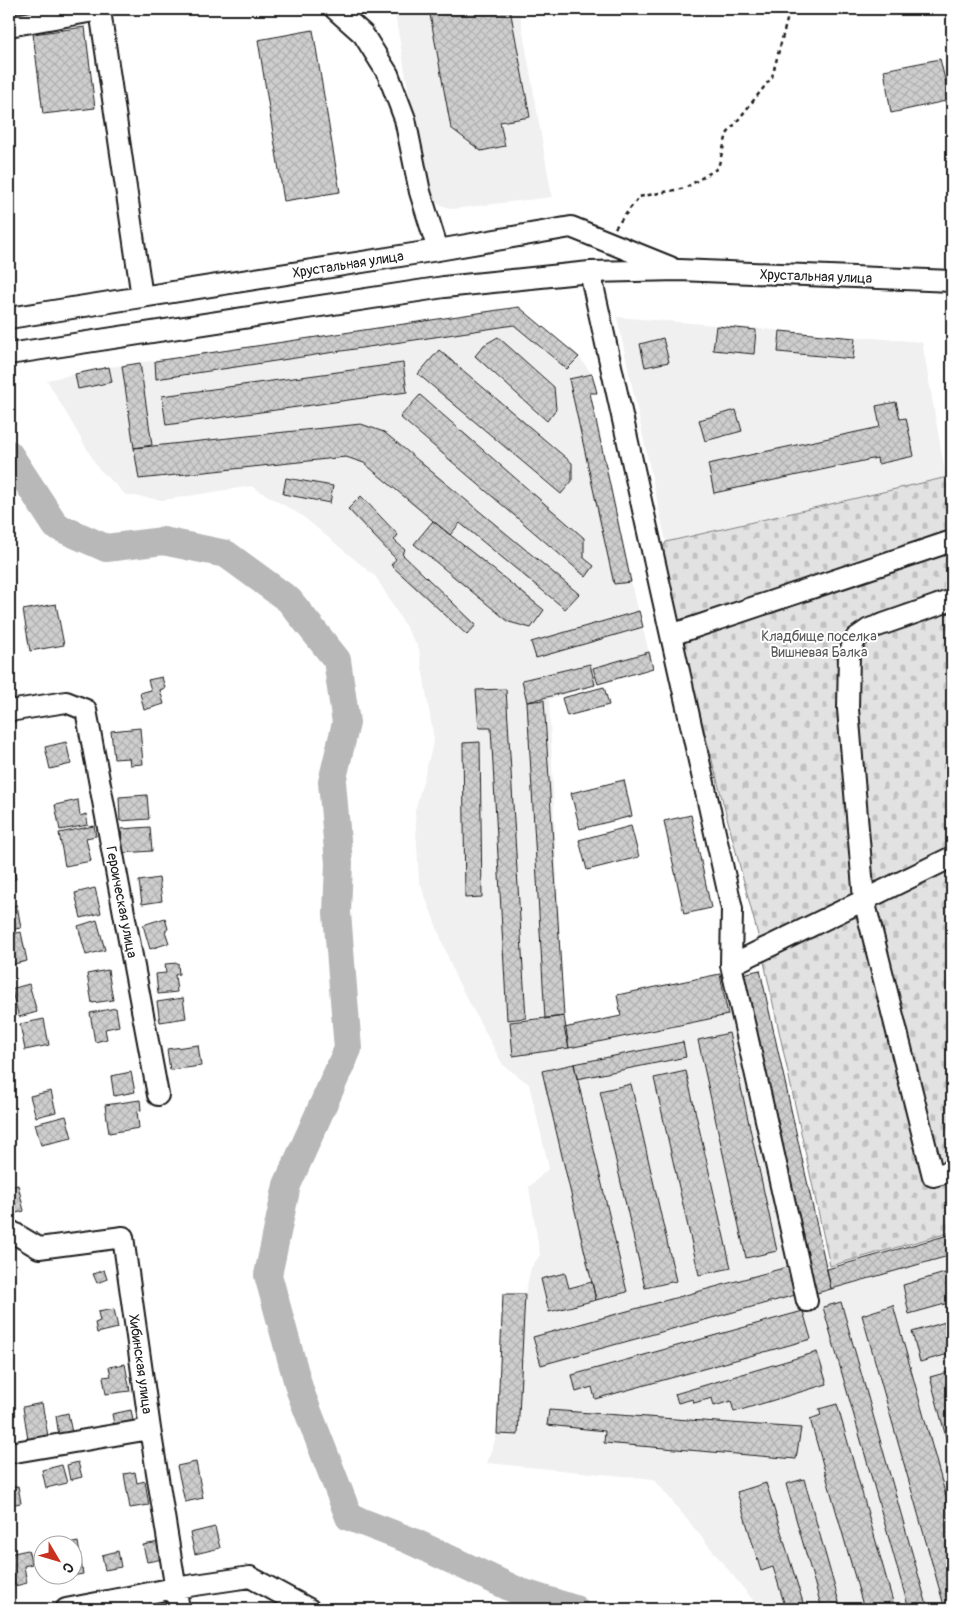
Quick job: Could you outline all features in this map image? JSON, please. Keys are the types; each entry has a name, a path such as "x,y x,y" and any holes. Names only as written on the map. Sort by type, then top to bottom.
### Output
{"street":[{"path":"9,26 100,9 142,297"},
{"path":"335,9 363,34 388,74 405,119 420,192 438,250"},
{"path":"358,9 363,34"},
{"name":"Хрустальная улица","path":"9,318 571,227 679,270"},
{"name":"Хрустальная улица","path":"9,354 444,287 590,272 679,270 952,281"},
{"path":"590,272 732,909 731,965 807,1301"},
{"path":"671,635 952,541"},
{"path":"952,600 869,629 856,638 849,654 848,709 864,900 933,1176 952,1171"},
{"name":"Героическая улица","path":"9,711 66,702 86,710 158,1095"},
{"path":"731,965 952,857"},
{"name":"Хибинская улица","path":"9,1230 39,1248 123,1237 150,1429 179,1609"},
{"path":"9,1453 150,1429"},
{"path":"66,1609 175,1588 250,1577 309,1609"}],"path":[{"path":"605,241 639,197 685,188 718,168 727,134 772,78 787,20 788,9"}],"shaded area":[{"path":"394,9 519,9 552,197 452,209 428,200"},
{"path":"519,307 579,357 592,374 597,393 590,393 631,582 653,668 549,699 564,1027 621,1016 617,995 720,974 760,970 827,1269 952,1234 952,1609 757,1609 753,1600 654,1479 487,1463 497,1434 503,1294 525,1294 531,1268 540,1255 529,1187 549,1168 529,1084 503,1065 455,976 419,880 415,811 434,740 419,649 376,577 301,515 251,486 163,500 126,495 98,468 47,380 109,367"},
{"path":"617,317 922,342 946,477 666,542"}],"green space":[{"name":"Кладбище поселка Вишневая Балка","path":"952,476 952,1232 830,1266 759,939 658,555 666,542"}],"building":[{"path":"429,9 510,9 530,117 500,122 505,146 481,151 451,128"},
{"path":"85,27 95,108 43,114 33,34"},
{"path":"313,30 340,192 284,201 258,40"},
{"path":"940,59 950,100 891,113 884,70"},
{"path":"519,307 579,357 567,369 514,325 156,379 155,361"},
{"path":"716,326 756,330 754,354 713,350"},
{"path":"780,331 855,338 853,359 778,352"},
{"path":"498,337 554,387 556,409 547,421 475,356 484,345"},
{"path":"663,338 669,362 645,367 640,344"},
{"path":"439,350 572,463 572,481 561,494 418,374"},
{"path":"140,363 152,445 134,448 122,366"},
{"path":"403,363 407,392 166,425 162,396"},
{"path":"109,367 112,382 78,389 75,374"},
{"path":"592,374 597,393 590,393 631,582 614,584 569,379"},
{"path":"420,395 584,538 584,558 594,566 586,577 400,417"},
{"path":"896,402 900,419 906,418 914,456 878,464 877,458 714,493 708,464 880,427 876,406"},
{"path":"736,410 742,431 705,441 699,420"},
{"path":"361,424 384,432 579,594 565,609 460,523 450,535 364,463 346,457 139,479 134,448"},
{"path":"286,478 333,486 330,503 283,494"},
{"path":"361,496 398,535 394,540 405,550 402,554 476,625 467,635 391,565 396,559 348,509"},
{"path":"433,521 544,610 531,628 509,622 414,544"},
{"path":"56,604 64,645 30,651 23,610"},
{"path":"639,611 643,627 536,658 531,642"},
{"path":"649,652 653,668 598,684 593,668"},
{"path":"590,664 595,685 527,702 522,680"},
{"path":"162,677 165,688 160,690 164,704 144,710 140,693 151,690 148,680"},
{"path":"604,687 609,705 567,716 562,698"},
{"path":"506,689 526,1018 507,1020 491,728 479,728 476,690"},
{"path":"544,700 564,1016 545,1019 527,702"},
{"path":"140,728 143,764 130,765 129,758 114,759 111,731"},
{"path":"66,742 71,764 50,769 45,747"},
{"path":"480,742 482,897 465,898 463,743"},
{"path":"624,780 632,816 580,829 571,793"},
{"path":"147,795 149,819 120,821 119,797"},
{"path":"78,800 80,816 86,814 88,825 60,830 55,805"},
{"path":"691,815 711,908 684,914 664,821"},
{"path":"94,826 96,836 86,838 91,861 65,866 59,833"},
{"path":"631,826 639,857 587,870 579,840"},
{"path":"150,827 152,851 123,853 121,829"},
{"path":"9,848 16,879 9,880"},
{"path":"159,878 162,901 142,904 139,881"},
{"path":"95,888 101,913 81,918 75,893"},
{"path":"17,905 21,928 9,930 9,906"},
{"path":"165,918 168,929 165,931 169,943 150,949 143,925"},
{"path":"97,920 105,950 86,955 78,926"},
{"path":"21,932 27,961 9,965 9,935"},
{"path":"178,963 179,974 175,975 177,992 158,994 156,974 166,973 165,964"},
{"path":"108,970 113,1000 92,1003 87,974"},
{"path":"760,970 831,1289 813,1294 742,974"},
{"path":"720,974 728,1015 569,1048 564,1028 621,1016 617,995"},
{"path":"29,984 37,1012 19,1017 11,989"},
{"path":"183,998 186,1018 160,1022 157,1002"},
{"path":"116,1008 119,1026 105,1029 107,1039 95,1042 90,1013"},
{"path":"564,1016 569,1048 513,1056 510,1022"},
{"path":"44,1019 49,1045 25,1050 20,1024"},
{"path":"729,1033 777,1251 746,1258 698,1040"},
{"path":"683,1042 686,1057 577,1079 574,1064"},
{"path":"198,1045 201,1066 170,1070 167,1049"},
{"path":"574,1064 627,1292 596,1300 542,1071"},
{"path":"686,1071 731,1268 699,1275 654,1078"},
{"path":"131,1072 135,1092 114,1096 111,1076"},
{"path":"631,1084 676,1281 645,1288 600,1091"},
{"path":"51,1091 56,1112 36,1117 30,1096"},
{"path":"140,1100 141,1110 137,1111 139,1128 109,1133 105,1105"},
{"path":"66,1116 72,1138 41,1145 35,1124"},
{"path":"18,1185 24,1211 9,1215 9,1187"},
{"path":"952,1234 952,1255 831,1289 827,1269"},
{"path":"791,1266 799,1294 541,1365 533,1337"},
{"path":"104,1270 107,1279 97,1283 93,1274"},
{"path":"952,1271 952,1302 909,1314 903,1285"},
{"path":"565,1273 569,1288 592,1282 596,1300 549,1312 541,1279"},
{"path":"503,1294 525,1294 518,1435 497,1434"},
{"path":"841,1302 928,1609 909,1609 823,1307"},
{"path":"893,1305 952,1518 952,1609 945,1609 862,1315"},
{"path":"114,1309 118,1328 97,1333 95,1323 100,1321 98,1312"},
{"path":"803,1311 811,1339 595,1399 592,1387 576,1392 572,1375"},
{"path":"952,1320 952,1353 920,1362 912,1332"},
{"path":"817,1352 827,1384 734,1412 731,1401 714,1406 712,1398 694,1403 693,1399 678,1403 675,1394"},
{"path":"125,1364 130,1391 106,1394 103,1377 111,1376 109,1367"},
{"path":"952,1371 952,1460 930,1377"},
{"path":"42,1403 48,1436 28,1440 23,1407"},
{"path":"837,1404 895,1609 864,1609 810,1419 821,1415 819,1409"},
{"path":"131,1410 134,1426 115,1429 112,1414"},
{"path":"549,1410 801,1428 796,1459 604,1443 605,1431 547,1425"},
{"path":"68,1413 72,1433 59,1436 56,1416"},
{"path":"78,1462 82,1477 70,1480 67,1465"},
{"path":"196,1462 203,1498 185,1502 177,1466"},
{"path":"62,1465 67,1483 46,1488 42,1470"},
{"path":"135,1472 137,1483 145,1481 149,1505 130,1508 124,1474"},
{"path":"804,1479 841,1609 822,1609 786,1484"},
{"path":"9,1483 10,1488 18,1486 21,1503 9,1505"},
{"path":"766,1483 805,1609 786,1609 773,1567 761,1571 737,1492"},
{"path":"215,1527 220,1548 195,1554 190,1533"},
{"path":"159,1542 163,1559 147,1562 143,1545"},
{"path":"28,1550 32,1564 24,1566 27,1583 15,1586 9,1554"},
{"path":"118,1551 121,1567 105,1570 102,1555"},
{"path":"9,1567 13,1584 9,1585"},
{"path":"165,1599 167,1609 151,1609 150,1602"}],"waterway":[{"path":"9,454 56,526 106,548 163,541 226,554 289,600 337,660 346,723 332,782 339,863 337,913 348,1049 287,1185 268,1275 300,1391 349,1517 409,1540 518,1591 575,1609"}]}
